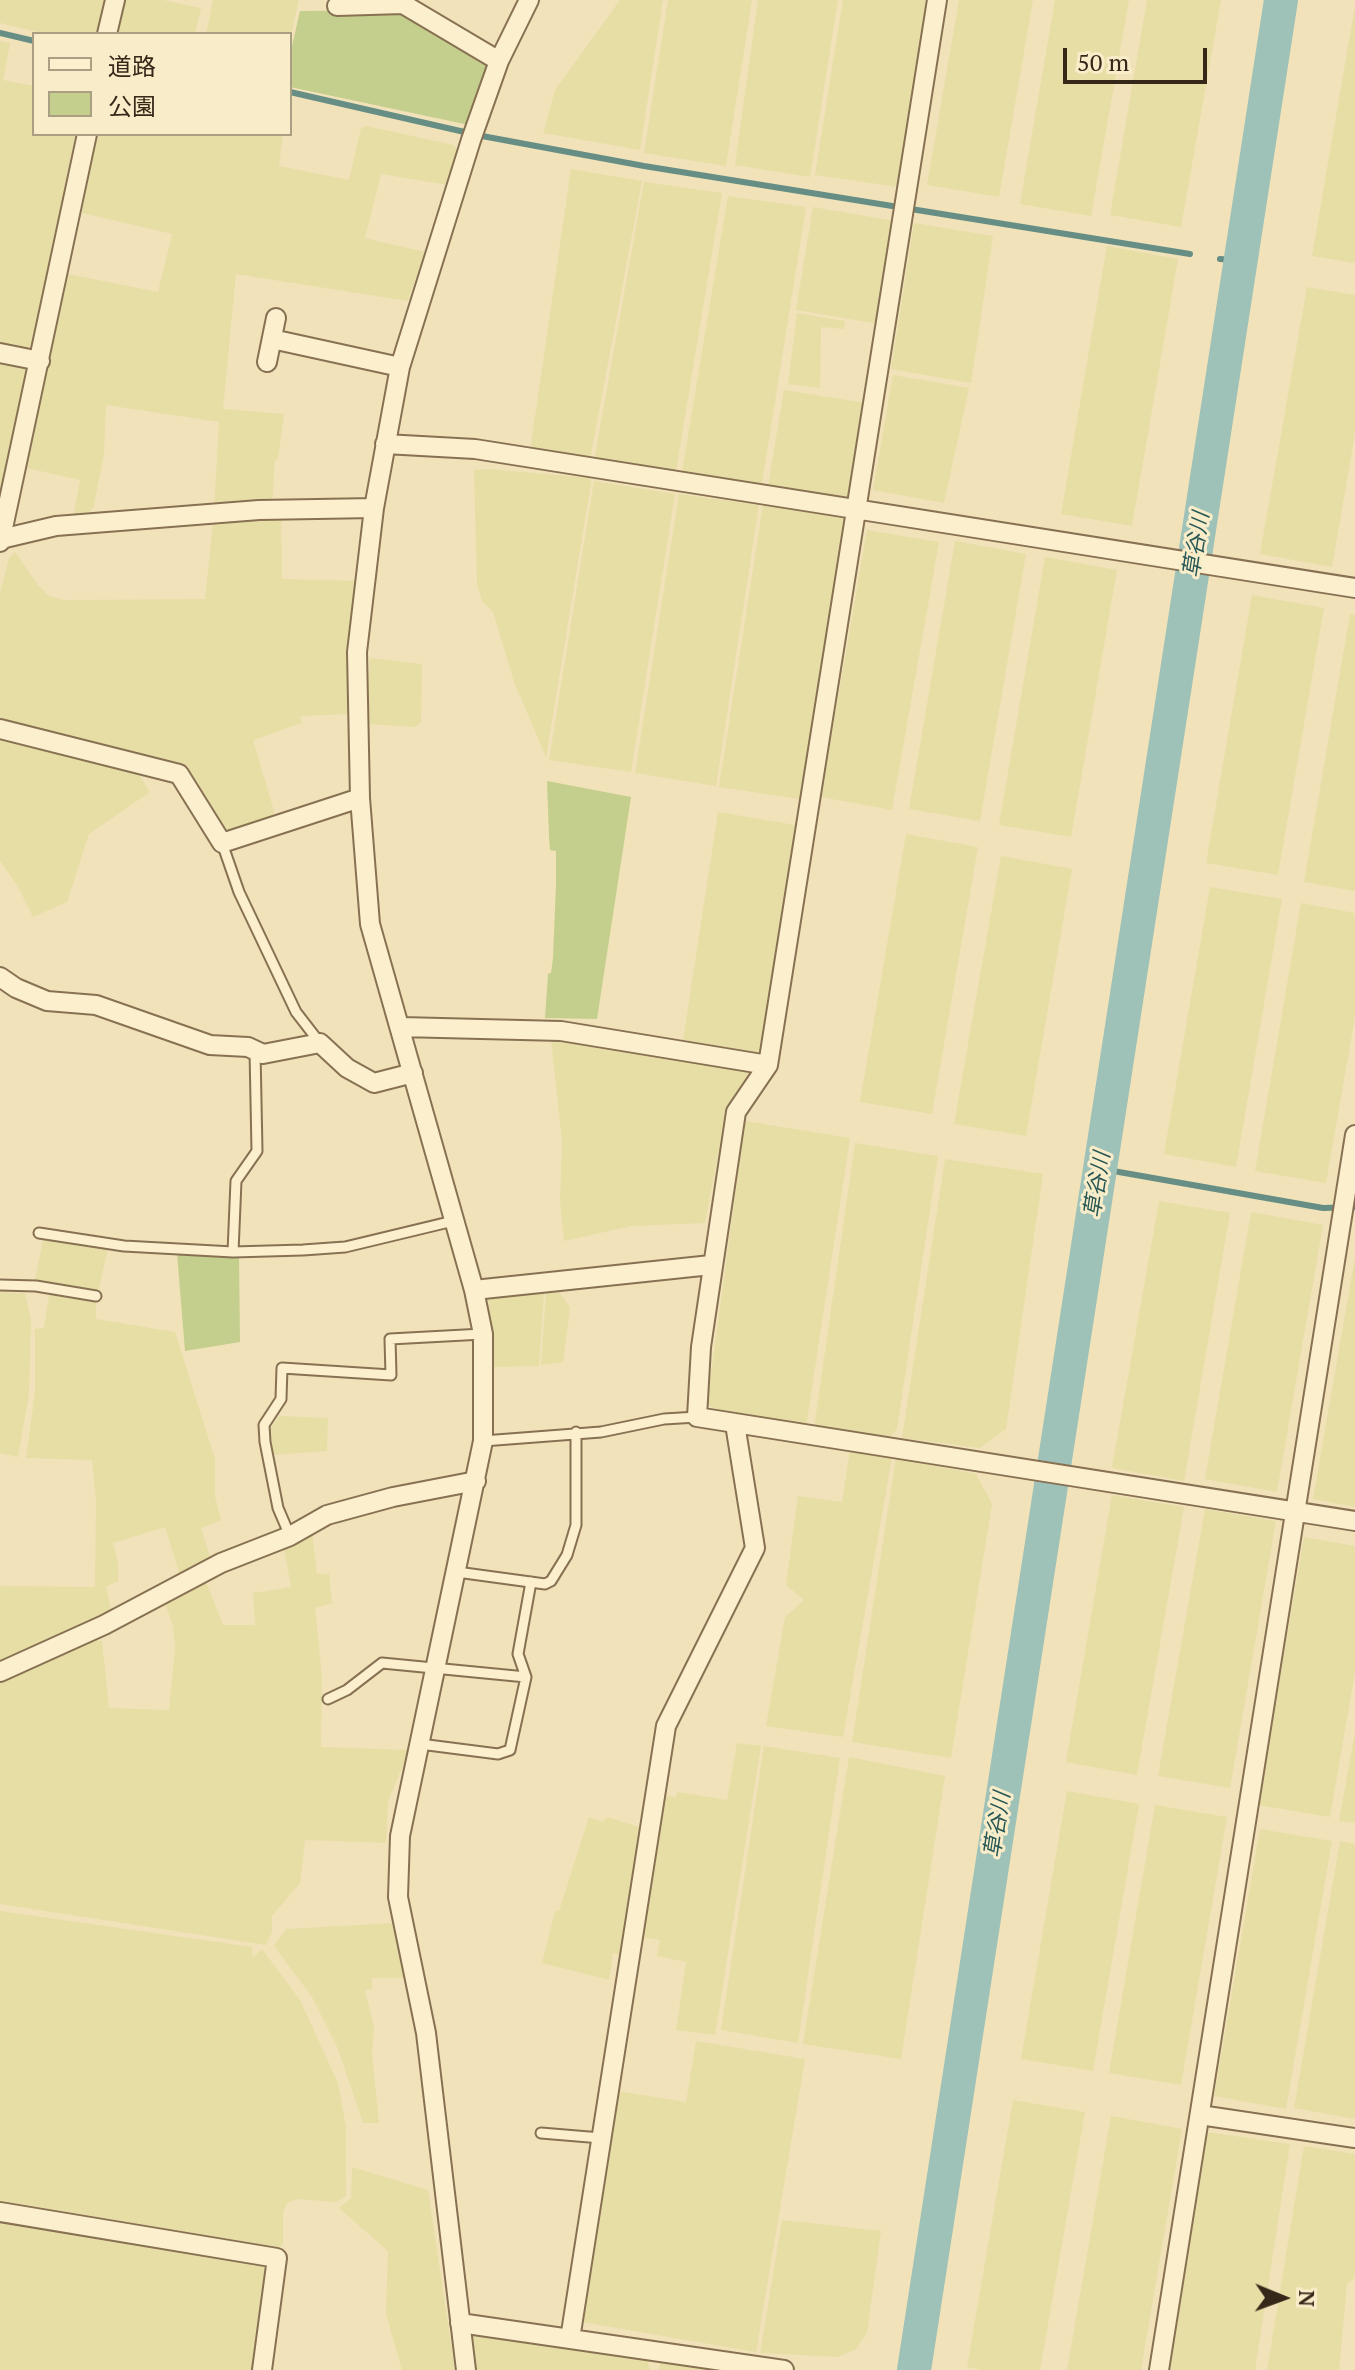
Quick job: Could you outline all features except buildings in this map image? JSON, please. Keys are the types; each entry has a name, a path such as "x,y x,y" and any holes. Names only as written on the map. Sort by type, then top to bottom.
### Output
{"street":[{"path":"107,32 115,0"},
{"path":"466,2370 426,2033 398,1897 400,1836 483,1441 483,1334 474,1290 370,924 360,798 357,652 374,508 400,367 471,140 499,61 529,0"},
{"path":"937,0 768,1065 736,1112 711,1265 697,1417 1092,1477 1355,1521"},
{"path":"337,6 403,4 499,61"},
{"path":"87,136 0,541 56,526 259,510 374,508"},
{"path":"267,362 276,318"},
{"path":"272,339 400,367"},
{"path":"0,353 40,361"},
{"path":"385,444 475,449 858,507 1355,588"},
{"path":"0,729 179,774 222,843 360,798"},
{"path":"0,977 47,1001 96,1005 202,1043 255,1050 263,1054 320,1043 347,1068 374,1083 413,1073"},
{"path":"401,1027 561,1031 768,1065"},
{"path":"1159,2370 1355,1135"},
{"path":"474,1290 711,1265"},
{"path":"570,2339 666,1726 755,1548 735,1424"},
{"path":"0,1672 104,1625 221,1563 290,1536 327,1515 476,1481"},
{"path":"1200,2115 1355,2138"},
{"path":"0,2212 277,2258 262,2370"},
{"path":"460,2323 570,2339 655,2361 784,2370"}],"lane":[{"path":"222,843 239,892 296,1012 320,1043"},
{"path":"233,1252 236,1181 257,1151 255,1050"},
{"path":"39,1233 114,1246 233,1252 345,1247 453,1221"},
{"path":"0,1285 36,1286 96,1296"},
{"path":"290,1536 271,1479 264,1433 264,1425 281,1399 282,1368 391,1375 390,1339 483,1334"},
{"path":"483,1441 601,1432 664,1419 697,1417"},
{"path":"457,1572 531,1582 551,1581 567,1555 576,1525 576,1432"},
{"path":"420,1744 505,1754 510,1750 526,1677 518,1654 531,1582"},
{"path":"328,1699 347,1690 382,1663 438,1666 465,1673 526,1677"},
{"path":"541,2133 601,2138"}],"shaded area":[{"path":"0,0 103,0 97,32 38,32 0,23"},
{"path":"125,0 163,0 201,8 195,32 117,32"},
{"path":"213,0 299,0 292,32 206,32"},
{"path":"620,0 663,0 640,150 543,133 555,90"},
{"path":"668,0 752,0 726,166 644,153"},
{"path":"758,0 838,0 810,177 735,165"},
{"path":"843,0 928,0 899,187 815,175"},
{"path":"959,0 1033,0 999,197 927,185"},
{"path":"1055,0 1129,0 1091,216 1020,204"},
{"path":"1147,0 1221,0 1181,227 1110,215"},
{"path":"1355,6 1355,263 1312,256"},
{"path":"0,41 10,43 3,80 32,86 32,136 75,136 34,343 22,352 0,347"},
{"path":"366,126 454,145 458,152 448,185 381,174 365,238 425,252 408,301 236,274 223,409 284,414 278,459 275,460 272,505 214,510 219,422 106,405 104,454 94,505 86,519 73,519 80,480 27,468 68,274 158,292 172,234 82,213 96,136 283,136 279,166 349,180 361,128"},
{"path":"571,169 642,181 590,460 530,451"},
{"path":"644,182 722,193 676,471 594,461"},
{"path":"728,196 806,207 762,483 682,472"},
{"path":"813,207 895,221 879,324 796,310"},
{"path":"914,223 993,236 971,383 891,369"},
{"path":"1107,246 1178,259 1132,526 1061,514"},
{"path":"1307,287 1355,295 1355,434 1332,567 1260,554"},
{"path":"797,313 845,321 844,329 821,327 820,388 788,384"},
{"path":"0,358 27,366 28,372 0,503"},
{"path":"893,375 969,388 944,503 873,490"},
{"path":"784,390 866,403 850,499 768,486"},
{"path":"474,470 590,478 546,757 514,682 493,612 482,601 477,583"},
{"path":"594,481 675,494 631,772 549,760"},
{"path":"679,494 759,505 716,786 635,773"},
{"path":"763,505 850,519 806,800 719,787"},
{"path":"281,516 282,579 359,581 352,714 300,716 302,723 253,740 274,811 270,822 223,833 177,761 138,773 150,792 89,834 67,902 33,917 17,885 0,861 0,593 9,558 15,552 49,596 64,600 205,599 213,523"},
{"path":"867,530 939,542 892,810 821,797"},
{"path":"955,541 1026,554 980,821 909,809"},
{"path":"1045,557 1117,570 1071,837 999,825"},
{"path":"1252,595 1324,608 1278,875 1206,863"},
{"path":"1350,614 1355,615 1355,891 1304,882"},
{"path":"370,658 422,664 421,722 415,727 366,724"},
{"path":"718,812 801,826 766,1054 683,1040"},
{"path":"906,834 978,847 932,1114 860,1102"},
{"path":"1001,856 1072,869 1026,1136 954,1124"},
{"path":"1210,887 1282,899 1236,1167 1164,1154"},
{"path":"1301,903 1355,913 1355,1017 1326,1183 1255,1171"},
{"path":"551,1039 754,1069 755,1075 730,1108 722,1132 705,1223 632,1226 564,1241 560,1201 562,1141"},
{"path":"745,1121 850,1138 806,1427 723,1415 707,1404"},
{"path":"855,1143 938,1156 897,1429 887,1440 814,1428"},
{"path":"945,1159 1043,1174 1006,1429 980,1448 902,1438"},
{"path":"1159,1201 1230,1213 1184,1481 1112,1468"},
{"path":"1251,1212 1323,1225 1277,1492 1205,1479"},
{"path":"48,1239 108,1249 98,1292 35,1280 43,1241"},
{"path":"1355,1257 1355,1507 1313,1499"},
{"path":"0,1292 25,1293 31,1320 29,1394 18,1457 0,1453"},
{"path":"559,1292 570,1307 563,1362 541,1365 546,1293"},
{"path":"544,1293 539,1366 493,1367 488,1296"},
{"path":"49,1295 96,1301 96,1319 175,1332 215,1459 215,1496 221,1520 201,1528 211,1560 182,1582 165,1527 113,1543 118,1562 118,1581 106,1587 112,1614 0,1665 0,1586 95,1587 96,1500 92,1460 26,1458 35,1392 35,1329 44,1328"},
{"path":"280,1416 328,1418 327,1451 270,1455 269,1430"},
{"path":"850,1450 892,1457 843,1737 766,1726 785,1617 804,1600 786,1585 798,1496 842,1502"},
{"path":"896,1458 976,1474 992,1504 951,1758 852,1742"},
{"path":"1112,1495 1184,1507 1137,1775 1066,1762"},
{"path":"1205,1509 1276,1521 1230,1788 1158,1776"},
{"path":"312,1530 317,1574 329,1574 332,1603 315,1608 322,1677 321,1747 409,1750 388,1802 386,1843 305,1840 300,1883 272,1916 272,1932 266,1945 0,1904 0,1679 96,1640 102,1641 109,1708 169,1710 175,1648 173,1626 164,1600 204,1577 223,1625 255,1625 253,1593 291,1587 283,1544"},
{"path":"1304,1537 1355,1546 1355,1672 1330,1817 1258,1805"},
{"path":"1355,1731 1355,1823 1339,1821"},
{"path":"737,1743 761,1746 715,2035 676,2030 686,1962 657,1956 660,1940 641,1937 663,1796 676,1797 677,1792 727,1800"},
{"path":"764,1746 840,1758 798,2043 721,2030"},
{"path":"849,1757 945,1776 901,2059 803,2044"},
{"path":"1067,1791 1139,1804 1093,2071 1021,2059"},
{"path":"1155,1805 1227,1817 1181,2085 1109,2073"},
{"path":"589,1817 603,1822 607,1817 639,1827 620,1955 613,1953 609,1980 542,1963 555,1911 559,1911"},
{"path":"1260,1829 1332,1841 1286,2109 1214,2096"},
{"path":"1340,1841 1355,1844 1355,2119 1294,2108"},
{"path":"0,1911 252,1947 253,1957 262,1949 300,2000 338,2083 346,2127 346,2196 336,2202 296,2199 287,2203 283,2212 283,2244 277,2252 0,2208"},
{"path":"394,1923 406,1978 372,1978 372,1989 365,1990 374,2027 372,2053 379,2123 363,2123 338,2049 312,1997 274,1946 286,1929"},
{"path":"696,2041 805,2059 756,2352 582,2322 617,2091 686,2102"},
{"path":"1013,2100 1085,2112 1040,2370 983,2370 967,2367"},
{"path":"1111,2116 1182,2129 1141,2370 1067,2370"},
{"path":"1206,2132 1290,2144 1255,2370 1160,2370"},
{"path":"1304,2146 1355,2154 1355,2278 1347,2284 1339,2370 1267,2370"},
{"path":"352,2167 428,2190 455,2370 402,2370 386,2314 388,2251 339,2208 351,2198"},
{"path":"0,2217 271,2260 257,2370 0,2370"},
{"path":"782,2220 881,2231 867,2333 856,2349 838,2357 760,2353"},
{"path":"475,2334 647,2358 650,2370 475,2370 471,2343"},
{"path":"661,2357 749,2370 659,2370"}],"green space":[{"path":"404,10 485,59 488,68 469,125 292,87 292,46 300,11"},
{"path":"547,781 631,797 597,1019 545,1018 548,974 551,973 553,958 556,884 556,851 550,850"},
{"path":"177,1253 239,1258 240,1342 185,1351"}],"waterway":[{"name":"草谷川","path":"914,2370 1281,0"},
{"path":"0,33 32,41"},
{"path":"292,92 482,136 644,166 1190,254"},
{"path":"1220,259 1243,261"},
{"path":"1102,1169 1323,1208 1355,1207"}]}
